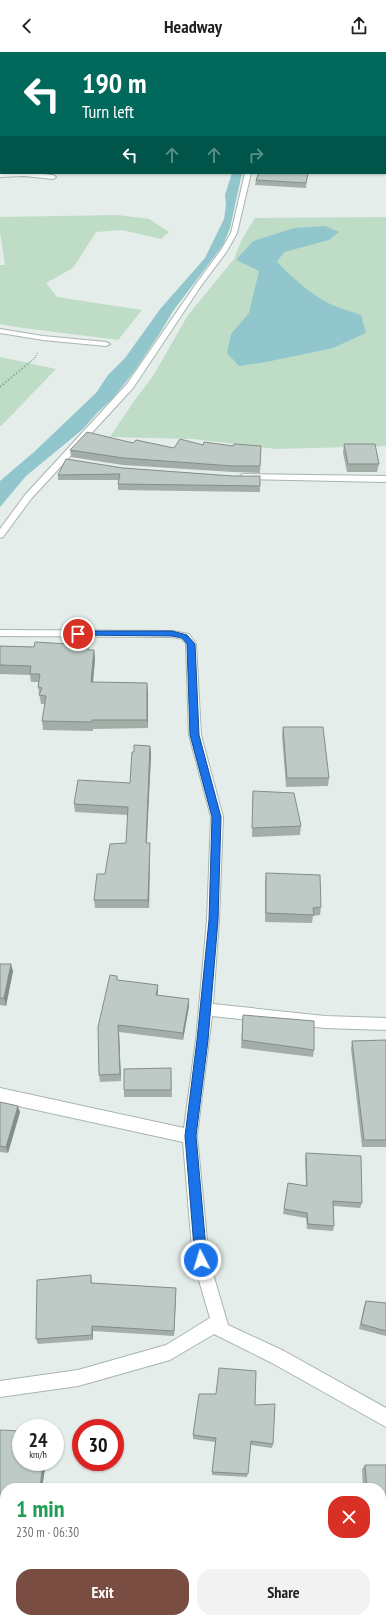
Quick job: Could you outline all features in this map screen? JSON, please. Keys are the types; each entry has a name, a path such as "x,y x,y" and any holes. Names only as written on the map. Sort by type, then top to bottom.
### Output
{"street":[{"path":"0,535 28,497 66,460 130,386 198,285 224,251 234,233 248,174"},
{"path":"0,175 53,177"},
{"path":"0,331 43,338 106,344"},
{"path":"233,476 386,479"},
{"path":"0,634 172,634 185,636 191,644 195,735 217,817 213,920 205,1009 190,1136 201,1260 221,1330 278,1357 386,1418"},
{"path":"205,1009 325,1022 386,1024"},
{"path":"0,1095 190,1136"},
{"path":"0,1389 78,1378 170,1352 219,1322"}],"path":[{"path":"0,387 34,359 43,338"}],"green space":[{"path":"118,215 149,219 169,232 161,239 122,230 96,232 73,268 46,283 57,297 142,310 118,340 0,324 0,265 5,265 0,232 0,217"},
{"path":"386,217 386,446 276,449 193,439 110,437 153,376 188,315 234,259 242,239 255,218"},
{"path":"0,357 56,369 1,426 0,426"}],"water":[{"path":"232,174 242,174 230,228 223,245 173,311 133,373 113,398 83,429 26,476 0,507 0,481 34,452 96,393 108,375 125,358 161,308 205,258 224,219 226,205 225,195"},
{"path":"325,226 339,232 329,240 284,252 277,262 297,281 320,299 337,307 361,315 366,333 333,348 239,366 227,353 231,334 249,313 259,271 236,260 253,241 294,228"}],"building":[{"path":"259,174 308,174 306,183 256,180"},
{"path":"87,432 133,443 136,440 174,448 180,439 203,445 204,442 233,446 234,444 261,446 260,466 233,466 123,458 70,450"},
{"path":"344,444 375,444 379,464 348,464"},
{"path":"66,459 123,468 233,476 260,476 260,486 118,484 120,474 58,475"},
{"path":"35,642 68,644 68,646 88,646 88,650 94,650 91,682 147,683 147,720 92,720 92,722 42,721 46,696 39,695 42,688 38,687 40,674 30,674 31,666 0,665 0,646 34,647"},
{"path":"283,727 323,727 329,778 287,778"},
{"path":"134,745 150,746 146,843 150,843 148,900 94,900 97,874 105,874 110,844 126,843 128,807 74,804 78,780 130,783 132,752 134,752"},
{"path":"253,791 294,793 301,826 252,828"},
{"path":"266,873 320,875 321,907 313,908 314,915 266,913"},
{"path":"0,964 11,964 4,998 0,998"},
{"path":"110,975 117,976 117,980 158,985 156,995 189,999 183,1033 118,1025 120,1074 99,1075 98,1027"},
{"path":"243,1015 314,1021 314,1050 242,1040"},
{"path":"386,1040 386,1140 364,1140 352,1041"},
{"path":"171,1068 171,1090 124,1090 124,1069"},
{"path":"0,1102 18,1106 6,1147 0,1146"},
{"path":"306,1153 361,1156 362,1203 333,1201 334,1226 308,1224 307,1213 284,1209 288,1183 307,1186"},
{"path":"91,1275 91,1283 176,1288 174,1331 92,1326 92,1335 36,1339 37,1280"},
{"path":"366,1301 386,1303 386,1331 361,1324"},
{"path":"219,1368 256,1371 255,1405 275,1404 273,1444 251,1441 248,1474 212,1472 216,1438 193,1435 199,1394 216,1394"},
{"path":"0,1430 12,1431 12,1471 42,1471 41,1483 0,1483"},
{"path":"365,1465 386,1465 386,1483 367,1483"}],"route":[{"path":"78,634 172,634 185,636 191,644 195,735 217,817 213,920 203,1040 190,1136 201,1260"}]}
